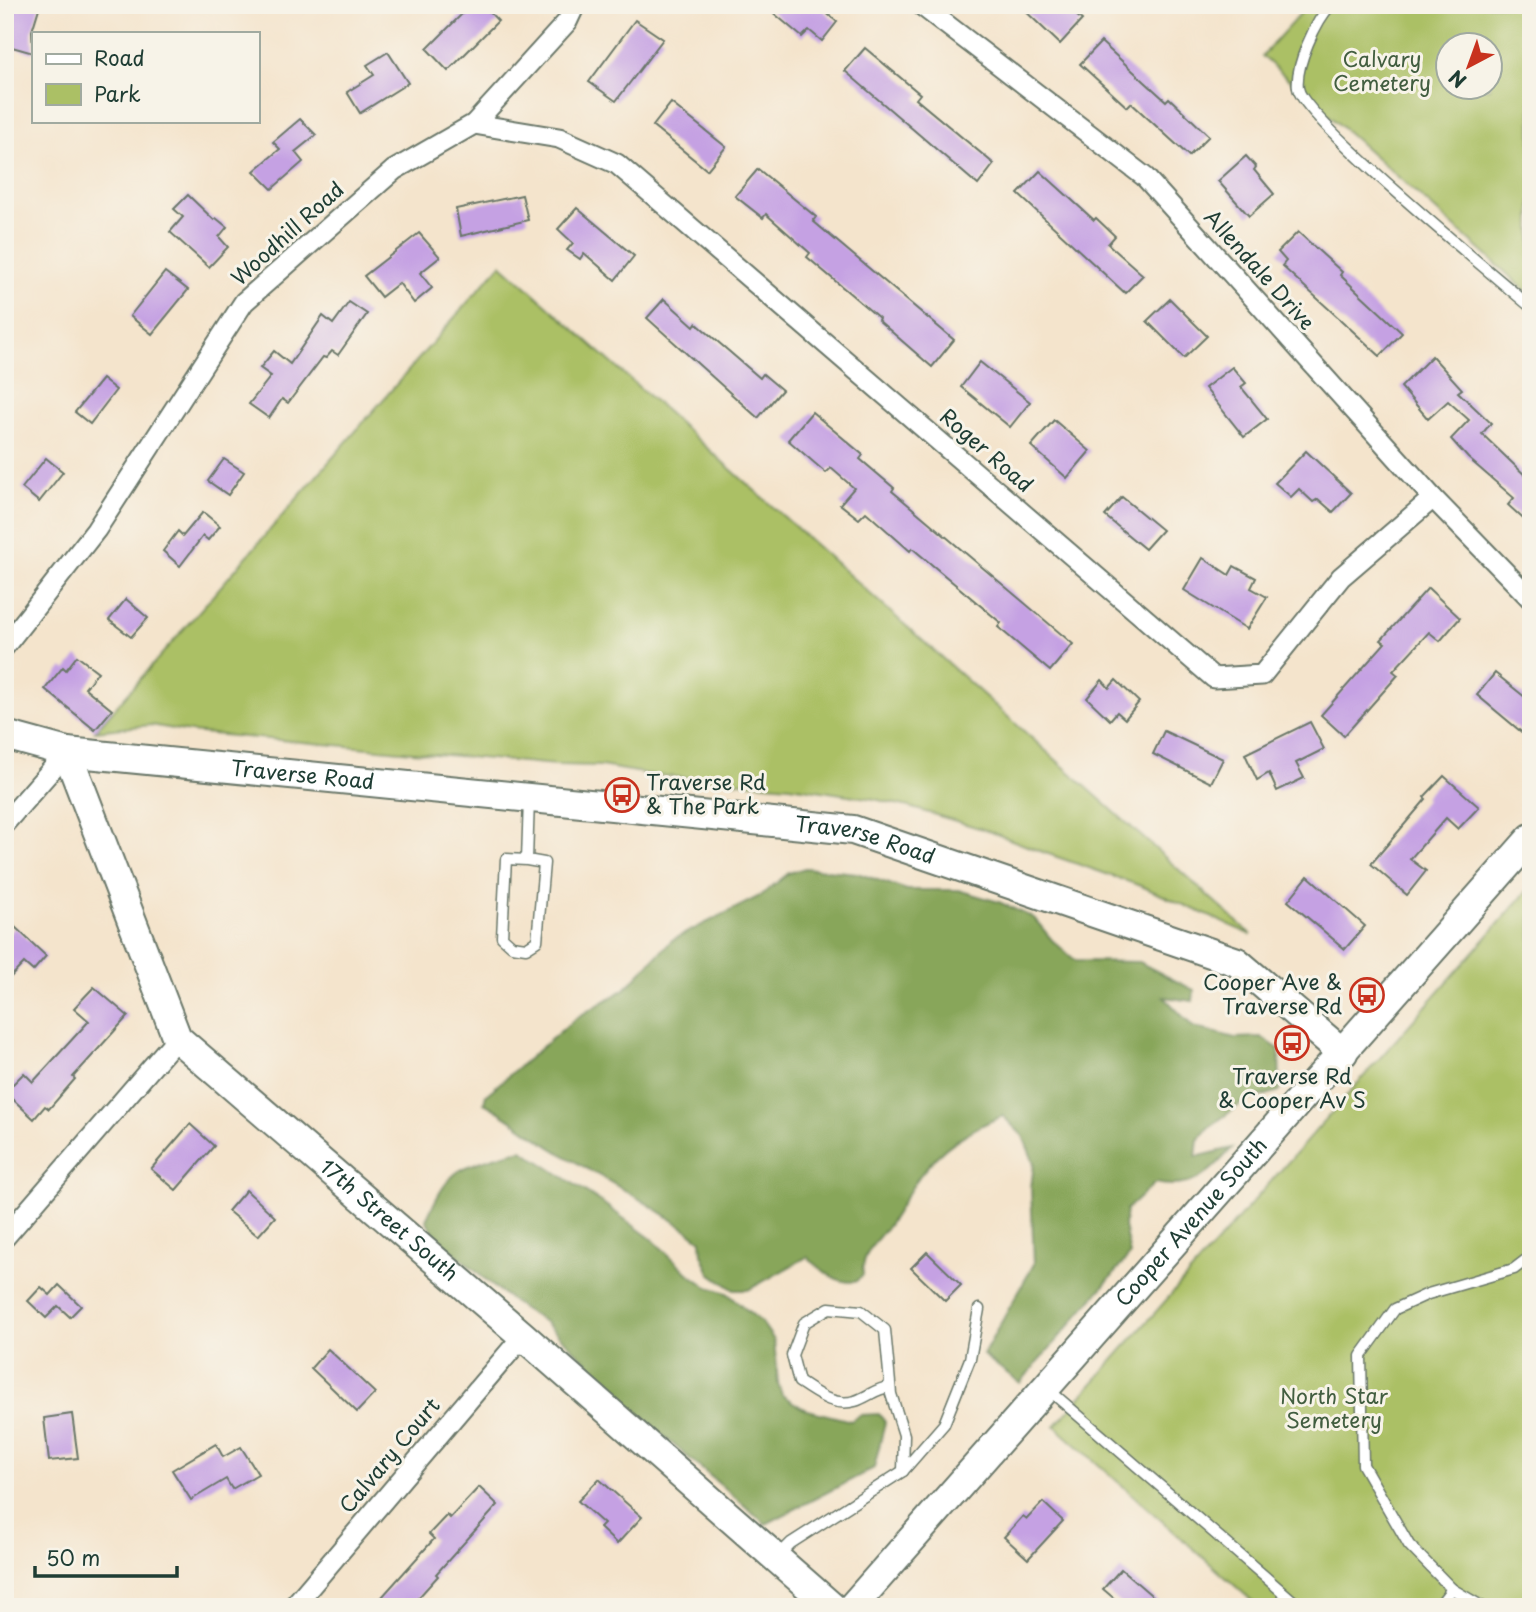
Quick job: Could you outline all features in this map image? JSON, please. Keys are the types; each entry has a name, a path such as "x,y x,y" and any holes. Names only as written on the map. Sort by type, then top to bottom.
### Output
{"street":[{"name":"Woodhill Road","path":"5,646 96,530 244,302 394,170 474,124 567,22 575,5"},
{"name":"Allendale Drive","path":"921,5 1145,177 1433,498 1531,599"},
{"name":"Roger Road","path":"474,124 559,138 617,164 1214,678 1262,675 1341,578 1433,498"},
{"name":"Traverse Road","path":"5,735 66,752 853,830 1237,962 1343,1053"},
{"path":"5,823 66,752"},
{"name":"17th Street South","path":"66,752 177,1038 832,1607"},
{"name":"Cooper Avenue South","path":"852,1607 1531,838"},
{"path":"5,1237 177,1038"},
{"name":"Calvary Court","path":"293,1607 523,1336"}],"lane":[{"path":"1331,5 1322,13 1301,61 1298,88 1303,99 1339,140 1531,307"},
{"path":"527,860 529,798"},
{"path":"506,859 527,860 544,863 537,941 526,948 512,946 502,937 506,859"},
{"path":"1483,1607 1452,1589 1409,1545 1363,1465 1361,1356 1395,1309 1428,1294 1514,1269 1531,1256"},
{"path":"890,1387 879,1388 855,1401 831,1402 799,1382 792,1355 804,1323 829,1308 861,1311 885,1330 890,1387 904,1435 903,1471"},
{"path":"776,1558 791,1543 903,1471 944,1424 970,1359 979,1309"},
{"path":"1046,1387 1300,1607"},
{"path":"1438,1607 1452,1589"}],"green space":[{"name":"Calvary Cemetery","path":"1308,5 1531,5 1531,295 1262,56"},
{"path":"501,264 1252,935 1141,886 989,831 874,799 790,786 654,775 601,766 556,765 190,732 151,725 95,731"},
{"path":"805,868 857,873 907,890 958,890 999,902 1034,918 1052,940 1076,961 1139,962 1194,990 1193,1001 1164,997 1193,1027 1235,1038 1261,1037 1279,1049 1280,1091 1245,1101 1208,1128 1198,1140 1196,1157 1232,1148 1207,1173 1189,1183 1179,1185 1155,1183 1126,1210 1124,1226 1130,1255 1020,1383 983,1355 1034,1264 1031,1188 1034,1163 1023,1136 1003,1116 958,1139 929,1164 871,1248 865,1260 863,1275 855,1282 834,1278 807,1257 748,1290 734,1290 710,1273 702,1254 701,1240 484,1103 486,1095 576,1018 625,989 672,940 760,896 789,873"},
{"name":"North Star Semetery","path":"1531,887 1531,1607 1259,1607 1055,1426"},
{"path":"522,1150 600,1201 653,1240 688,1273 708,1287 727,1293 762,1323 774,1340 778,1383 782,1395 804,1409 851,1421 860,1415 879,1414 885,1422 874,1468 766,1524 625,1403 545,1322 521,1308 489,1283 437,1237 426,1220 450,1179 460,1170 477,1163"}],"building":[{"path":"7,5 40,5 32,31 32,53 5,45"},
{"path":"471,5 483,5 498,21 448,71 427,49"},
{"path":"764,5 817,5 837,22 822,41 809,30 802,37"},
{"path":"1019,5 1064,5 1082,20 1060,44"},
{"path":"635,20 663,39 616,101 589,82"},
{"path":"1101,42 1166,101 1169,98 1209,136 1189,156 1131,103 1127,107 1080,64"},
{"path":"865,48 920,94 916,99 994,164 978,185 845,71"},
{"path":"388,52 408,83 360,113 347,92 374,75 367,65"},
{"path":"671,103 726,147 707,170 653,126"},
{"path":"300,119 316,135 295,152 303,162 272,189 254,171 280,149 273,142"},
{"path":"1246,156 1274,194 1249,216 1218,181"},
{"path":"758,169 816,217 813,221 954,340 932,367 807,257 810,253 766,214 763,218 735,196"},
{"path":"1040,171 1115,236 1108,244 1143,275 1125,293 1018,194"},
{"path":"188,195 214,220 216,218 227,227 219,237 228,247 209,267 170,232 183,217 174,209"},
{"path":"522,195 528,220 461,236 456,209"},
{"path":"577,208 634,256 615,280 584,253 580,259 567,250 573,243 558,229"},
{"path":"1298,232 1402,333 1380,356 1282,266 1286,261 1278,252"},
{"path":"419,233 440,257 420,273 432,288 414,303 399,283 381,297 364,276"},
{"path":"165,272 188,290 152,334 130,316"},
{"path":"664,299 760,378 763,374 782,390 758,418 647,318"},
{"path":"1170,299 1207,336 1184,358 1147,321"},
{"path":"349,302 367,314 338,355 332,351 326,358 323,357 288,403 282,399 269,418 249,404 271,376 260,368 274,351 290,364 323,316 333,324"},
{"path":"1432,356 1462,389 1458,392 1491,423 1482,434 1531,479 1531,526 1508,505 1514,498 1468,458 1451,439 1469,420 1448,401 1428,419 1401,387"},
{"path":"980,362 1030,402 1010,427 961,387"},
{"path":"1232,367 1246,383 1241,387 1267,419 1244,437 1205,388"},
{"path":"102,379 116,390 90,424 75,412"},
{"path":"812,412 863,455 860,459 894,488 892,491 1073,644 1050,671 998,627 1001,623 912,548 910,551 866,512 859,519 840,504 854,488 831,468 826,473 788,440"},
{"path":"1054,420 1090,451 1067,478 1031,446"},
{"path":"1306,451 1351,493 1333,512 1318,499 1313,502 1299,489 1291,497 1275,483"},
{"path":"46,458 63,472 39,502 22,488"},
{"path":"224,459 244,472 228,495 208,481"},
{"path":"1122,497 1162,530 1145,549 1105,516"},
{"path":"203,512 220,526 208,540 203,536 180,566 163,551 178,531 183,536"},
{"path":"1203,558 1229,575 1234,566 1256,578 1251,588 1267,597 1247,629 1184,590"},
{"path":"1428,588 1460,618 1440,641 1429,632 1393,671 1398,675 1344,736 1321,715 1385,643 1381,640"},
{"path":"126,599 148,618 131,637 109,620"},
{"path":"77,656 98,672 85,688 112,710 95,730 45,689 63,667 66,670"},
{"path":"1495,673 1531,702 1531,740 1477,695"},
{"path":"1102,680 1109,688 1116,680 1139,702 1125,719 1117,712 1110,720 1087,698"},
{"path":"1310,722 1324,749 1296,763 1304,778 1277,791 1269,773 1257,780 1245,754"},
{"path":"1164,731 1223,759 1211,783 1153,754"},
{"path":"1444,776 1479,807 1458,829 1446,818 1410,859 1426,871 1407,895 1371,864"},
{"path":"1308,876 1365,926 1345,949 1288,901"},
{"path":"15,927 46,956 33,971 24,963 5,983 5,939"},
{"path":"94,987 128,1016 73,1077 75,1079 49,1109 45,1106 34,1119 5,1092 24,1073 33,1082 89,1021 74,1008"},
{"path":"190,1124 214,1146 176,1190 151,1169"},
{"path":"246,1190 275,1217 258,1236 228,1211"},
{"path":"927,1252 961,1285 945,1301 911,1268"},
{"path":"59,1285 81,1306 70,1317 58,1306 46,1318 28,1301 41,1287 50,1295"},
{"path":"328,1349 375,1393 357,1412 311,1368"},
{"path":"72,1414 78,1458 49,1461 44,1418"},
{"path":"216,1444 223,1457 241,1447 258,1474 232,1489 226,1479 191,1500 172,1470"},
{"path":"599,1479 642,1517 617,1544 600,1528 604,1524 578,1501"},
{"path":"479,1487 498,1505 436,1574 438,1576 410,1607 373,1607 434,1539 429,1534 447,1515 450,1518"},
{"path":"1043,1502 1063,1521 1028,1559 1004,1537 1023,1516 1027,1519"},
{"path":"1121,1569 1165,1607 1124,1607 1103,1589"}],"place":[{"name":"Traverse Rd & The Park","path":"622,795"},
{"name":"Cooper Ave & Traverse Rd","path":"1367,995"},
{"name":"Traverse Rd & Cooper Av S","path":"1292,1043"}]}
